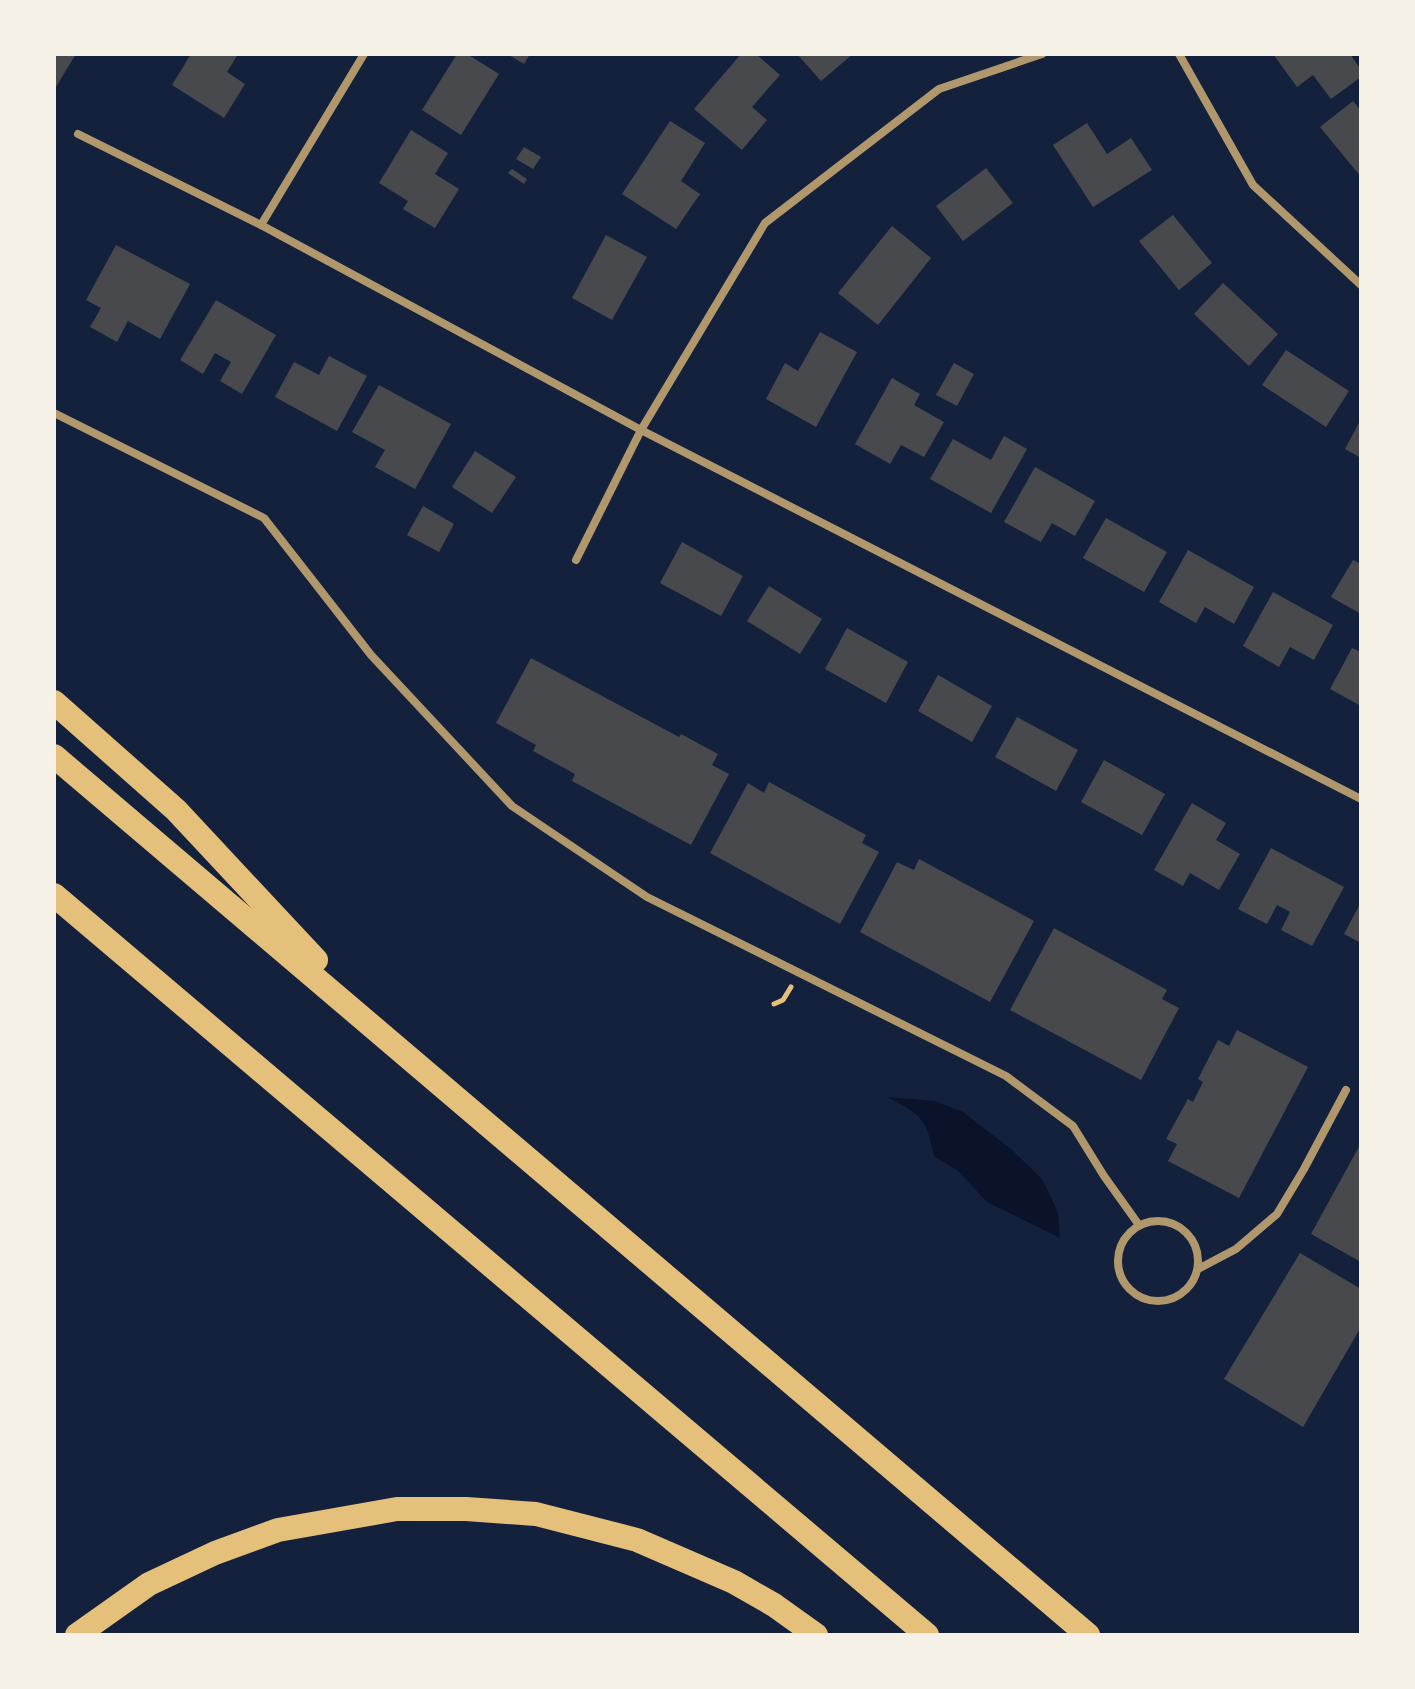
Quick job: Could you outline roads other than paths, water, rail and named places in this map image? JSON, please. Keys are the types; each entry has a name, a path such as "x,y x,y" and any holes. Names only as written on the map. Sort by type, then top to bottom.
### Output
{"highway":[{"path":"54,702 176,810 388,1038"},
{"path":"54,756 1088,1635"},
{"path":"54,895 927,1635"},
{"path":"77,1635 149,1584 215,1553 278,1530 397,1509 466,1509 536,1514 637,1540 734,1582 816,1635"}],"street":[{"path":"261,225 364,54"},
{"path":"576,560 641,430 765,223 939,89 1042,54"},
{"path":"1179,54 1253,185 1361,285"},
{"path":"78,134 261,225 641,430 1361,799"},
{"path":"54,413 264,518 371,655 512,806 647,897 1006,1076 1073,1126 1139,1225"},
{"path":"1198,1269 1236,1249 1277,1214 1346,1090"},
{"path":"1166,1221 1179,1226 1190,1236 1197,1248 1198,1269 1193,1282 1184,1292 1173,1298 1144,1298 1132,1291 1123,1280 1118,1257 1122,1243 1139,1225 1166,1221"}],"water":[{"path":"887,1097 935,1101 963,1112 1011,1149 1042,1179 1058,1212 1060,1238 987,1202 958,1171 934,1156 921,1119"}]}
